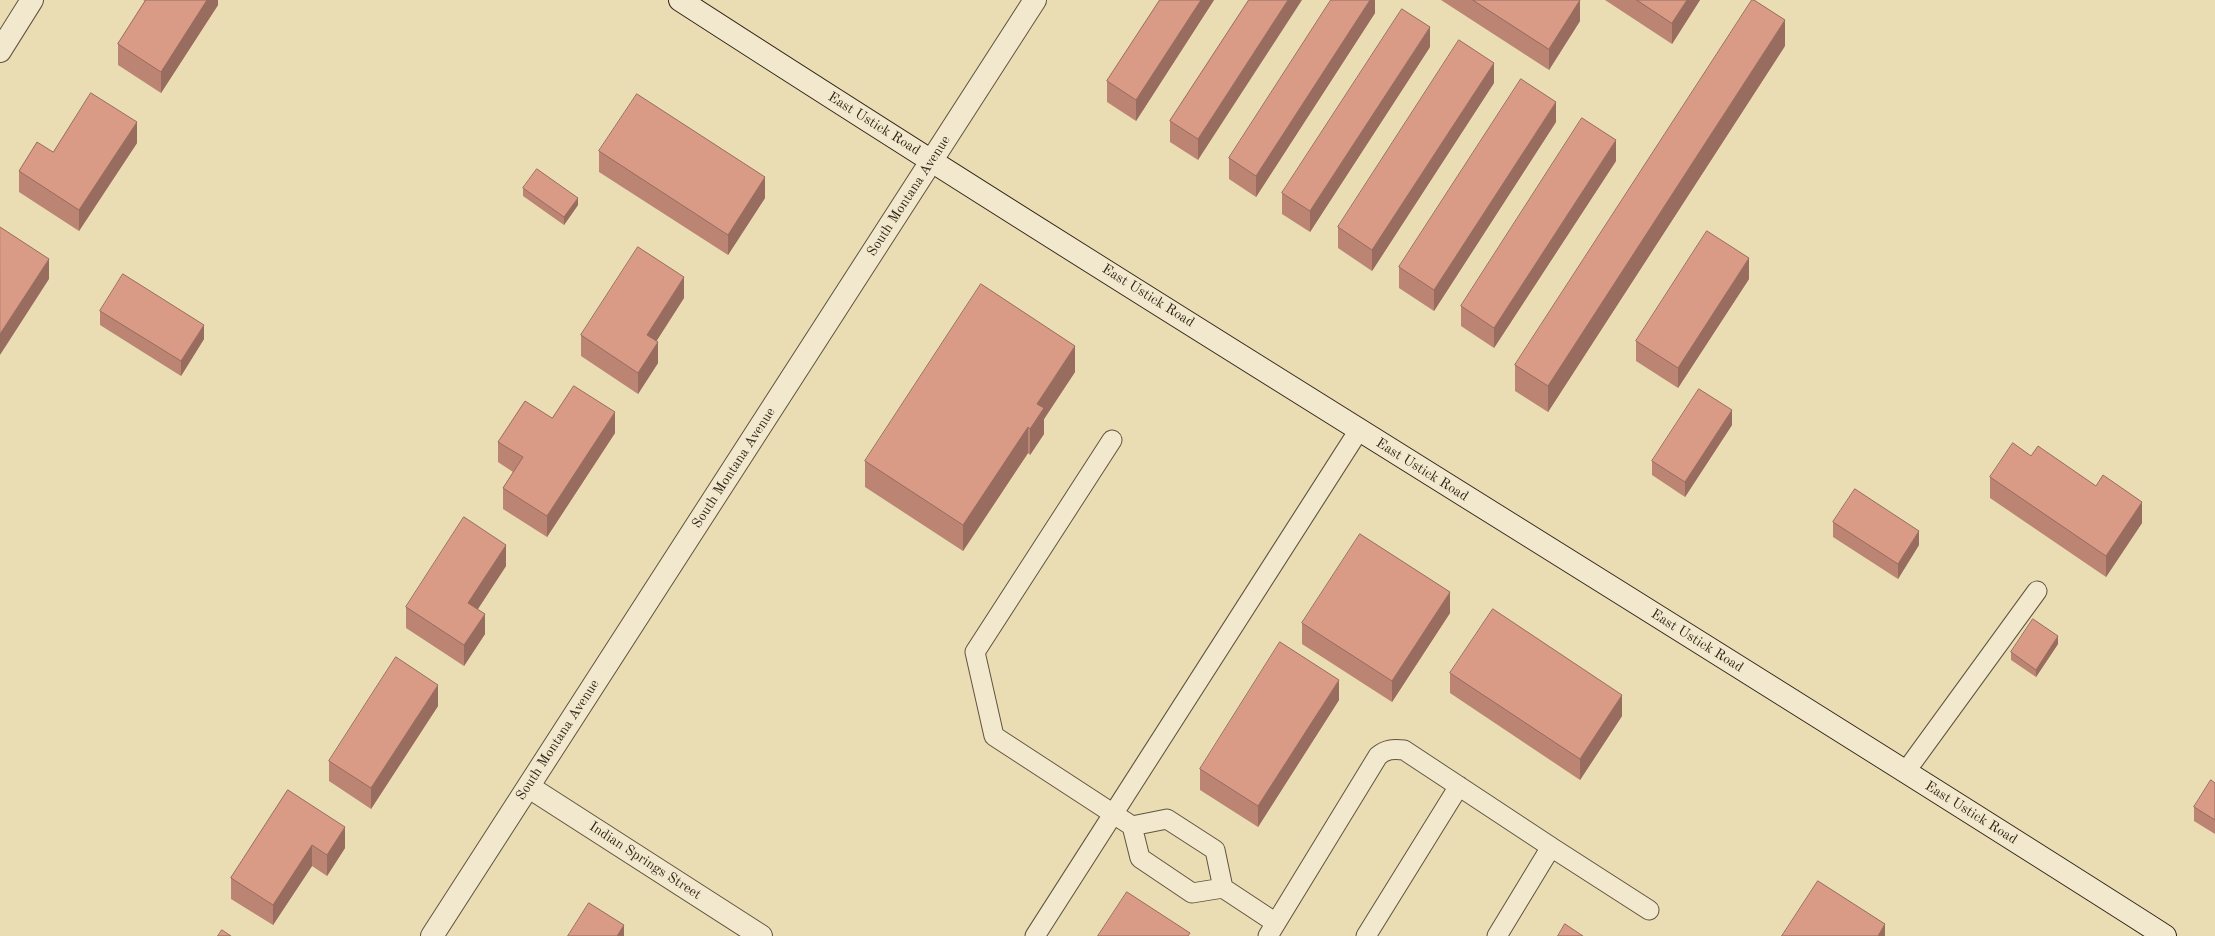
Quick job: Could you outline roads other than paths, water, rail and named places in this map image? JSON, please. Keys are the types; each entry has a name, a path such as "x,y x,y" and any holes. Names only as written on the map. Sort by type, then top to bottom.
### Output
{"main road":[{"path":"0,50 32,0"},
{"name":"East Ustick Road","path":"680,0 1358,430 1906,771 2165,936"},
{"name":"South Montana Avenue","path":"432,936 1035,0"},
{"name":"Indian Springs Street","path":"529,787 756,935"}],"lane":[{"path":"1035,936 1358,430"},
{"path":"1112,440 975,652 994,736 1132,826 1167,819 1215,850 1223,888 1272,930 1367,772 1378,756 1385,750 1404,750 1649,910"},
{"path":"1906,771 2037,591"},
{"path":"1366,936 1459,786"},
{"path":"1132,826 1140,858 1192,893 1223,888"},
{"path":"1497,936 1551,847"}]}
